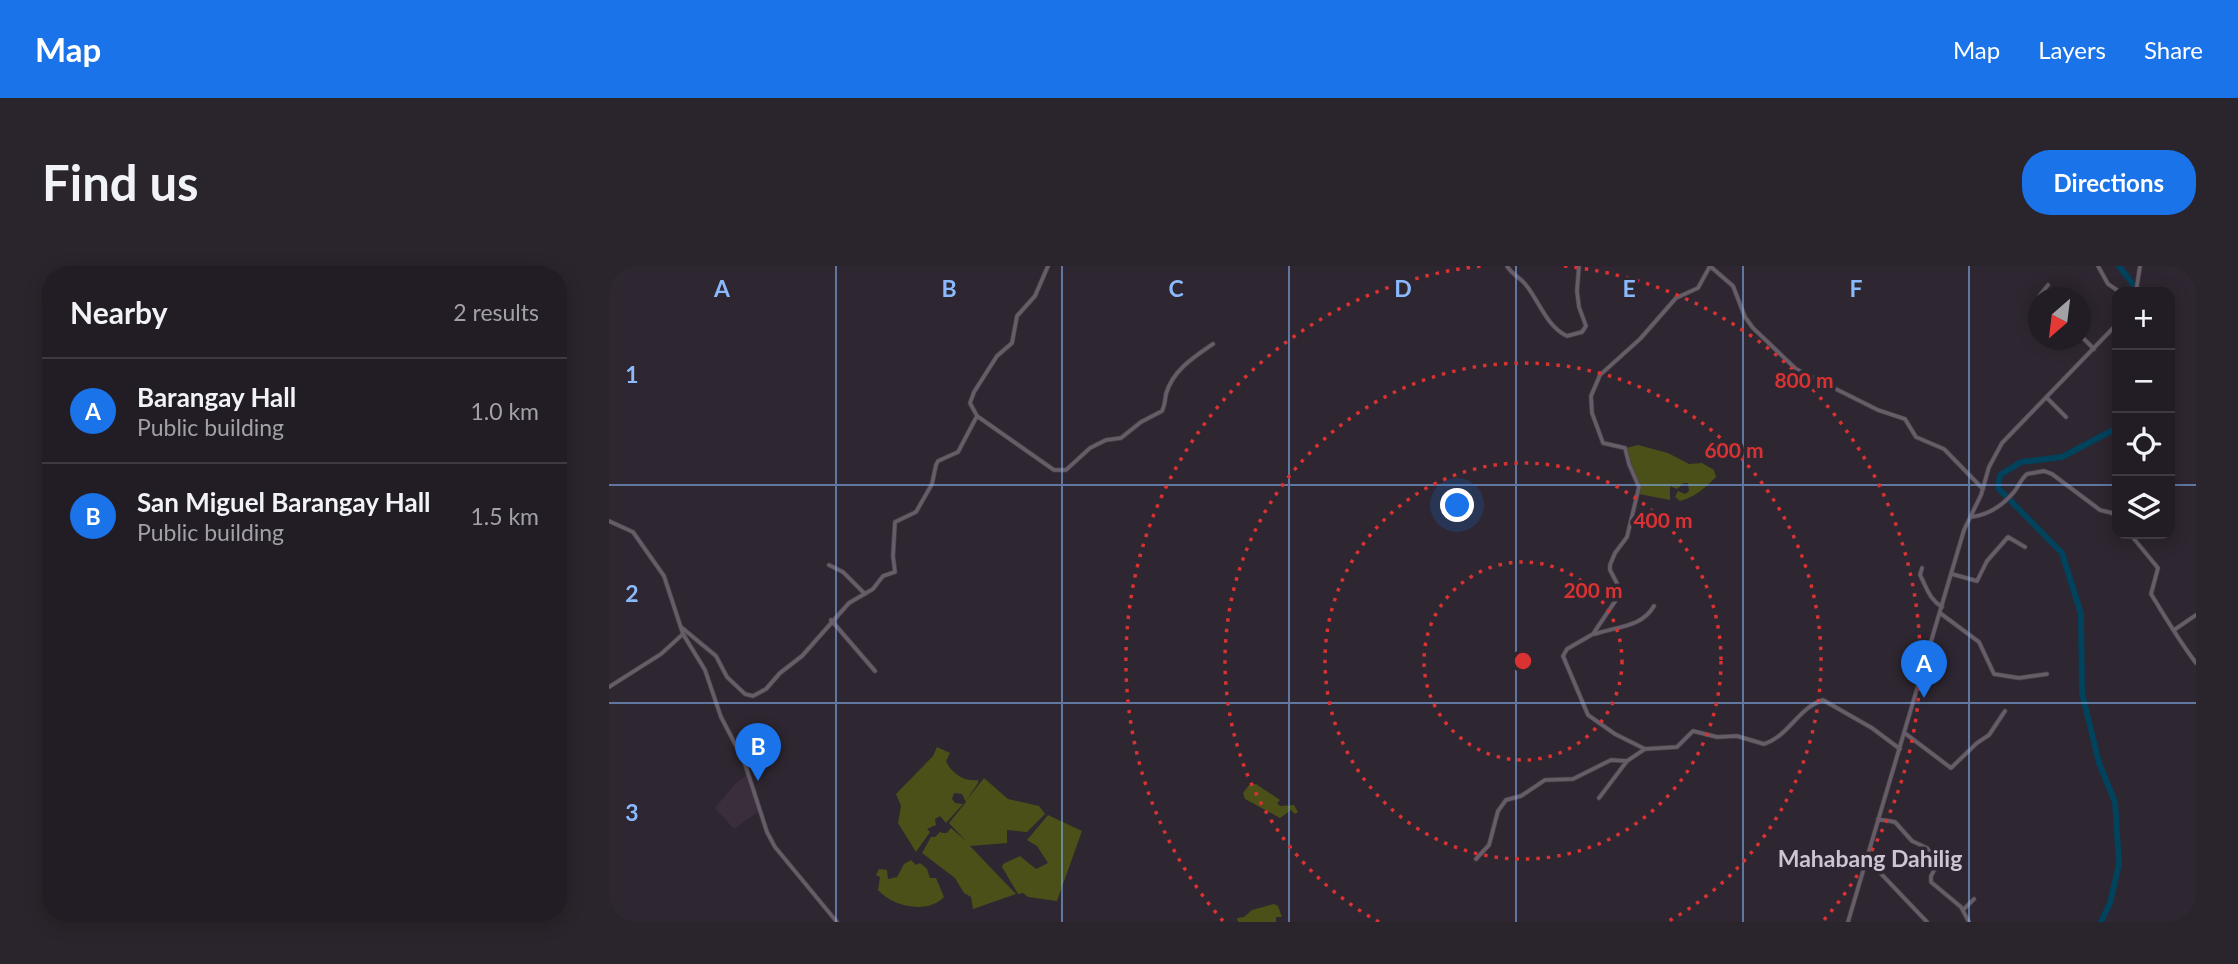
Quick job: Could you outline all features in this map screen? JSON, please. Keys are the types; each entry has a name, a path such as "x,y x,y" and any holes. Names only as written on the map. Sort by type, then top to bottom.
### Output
{"street":[{"path":"1048,266 1035,296 1017,316 1012,343 997,356 970,402 977,416 1047,466 1066,470 1090,448 1106,440 1121,438 1141,422 1163,411 1166,395 1178,372 1197,354 1213,344"},
{"path":"1507,266 1511,274 1526,285 1558,331 1567,337 1582,332 1586,326 1577,291 1579,266"},
{"path":"1593,634 1620,594 1609,570 1615,553 1627,537 1639,488 1625,448 1603,443 1592,413 1591,396 1595,384 1606,369 1640,339 1676,298 1698,288 1710,266 1733,286 1745,317 1753,328 1796,369 1878,410 1905,419 1916,437 1944,449 1983,489"},
{"path":"2098,266 2112,287"},
{"path":"2137,287 2140,266"},
{"path":"1848,922 1906,734 1964,530 1983,489 1989,467 2002,443 2112,329"},
{"path":"2091,346 2094,349"},
{"path":"2047,398 2066,417"},
{"path":"681,627 716,656 727,677 745,694 753,696 766,689 802,656 849,603 873,589 883,576 895,571 895,522 916,512 932,484 938,461 958,452 977,416"},
{"path":"1971,517 1989,513 2005,501 2027,474 2047,472 2100,510 2112,513"},
{"path":"609,522 633,532 664,576 683,634 705,670 721,717 744,761 758,810 771,839 837,922"},
{"path":"1952,574 1977,581 1987,561 2008,537 2025,547"},
{"path":"2134,539 2158,568 2151,594 2181,644 2196,663"},
{"path":"829,565 843,572 865,594"},
{"path":"1922,568 1920,575 1926,584 1929,597 1942,607"},
{"path":"1645,749 1588,715 1563,656 1567,649 1593,634 1638,622 1647,617 1654,606"},
{"path":"1940,613 1979,642 1994,674 2019,678 2047,674"},
{"path":"2174,630 2196,615"},
{"path":"831,621 875,671"},
{"path":"609,687 661,654 683,634"},
{"path":"1599,798 1627,761 1645,749 1677,747 1693,731 1717,737 1737,736 1764,744 1776,738 1807,707 1823,700 1872,728 1900,749"},
{"path":"1906,734 1951,768 1989,735 2005,711"},
{"path":"1476,859 1489,845 1498,811 1506,800 1521,796 1545,780 1573,779 1611,760 1627,761"},
{"path":"1878,819 1895,822 1912,841 1930,850 1938,863 1931,881 1963,910 1969,922"},
{"path":"1867,859 1927,922"},
{"path":"1963,910 1974,899"}],"shaded area":[{"path":"747,775 759,811 734,829 715,808 735,784"}],"green space":[{"path":"1638,445 1668,453 1689,464 1702,463 1714,470 1716,477 1699,492 1680,501 1675,497 1678,491 1685,494 1689,491 1688,483 1677,489 1670,486 1670,500 1639,494 1626,448"},
{"path":"937,747 950,753 946,761 955,773 968,780 978,780 966,801 984,778 1008,799 1039,806 1045,814 1027,832 1007,830 1007,843 970,846 1016,894 973,909 971,897 964,893 955,878 922,853 931,837 941,831 947,833 951,828 966,841 949,823 966,802 962,794 954,793 952,799 955,803 963,804 946,823 940,816 935,819 936,825 927,829 930,832 916,852 898,823 901,806 896,794 933,756"},
{"path":"1256,784 1280,800 1277,803 1280,806 1294,805 1298,812 1295,814 1291,810 1280,818 1245,799 1243,793 1249,785"},
{"path":"1048,815 1082,831 1057,901 1018,894 1002,867 1020,856 1036,869 1048,863 1037,846 1027,840"},
{"path":"911,860 927,869 930,878 936,878 944,897 937,903 910,906 884,896 878,890 880,877 876,875 879,869 887,870 888,879 897,877 904,864"},
{"path":"1274,904 1278,906 1282,917 1276,917 1276,922 1238,922 1237,918 1244,917 1252,910"}],"waterway":[{"path":"2119,266 2135,287"},
{"path":"2101,922 2110,903 2119,864 2115,802 2099,763 2082,693 2081,614 2062,553 1998,488 2000,475 2021,462 2062,457 2112,431"}],"place":[{"name":"Barangay Hall","path":"1924,698"},
{"name":"San Miguel Barangay Hall","path":"758,781"}],"district":[{"name":"Mahabang Dahilig","path":"1870,858"}]}
